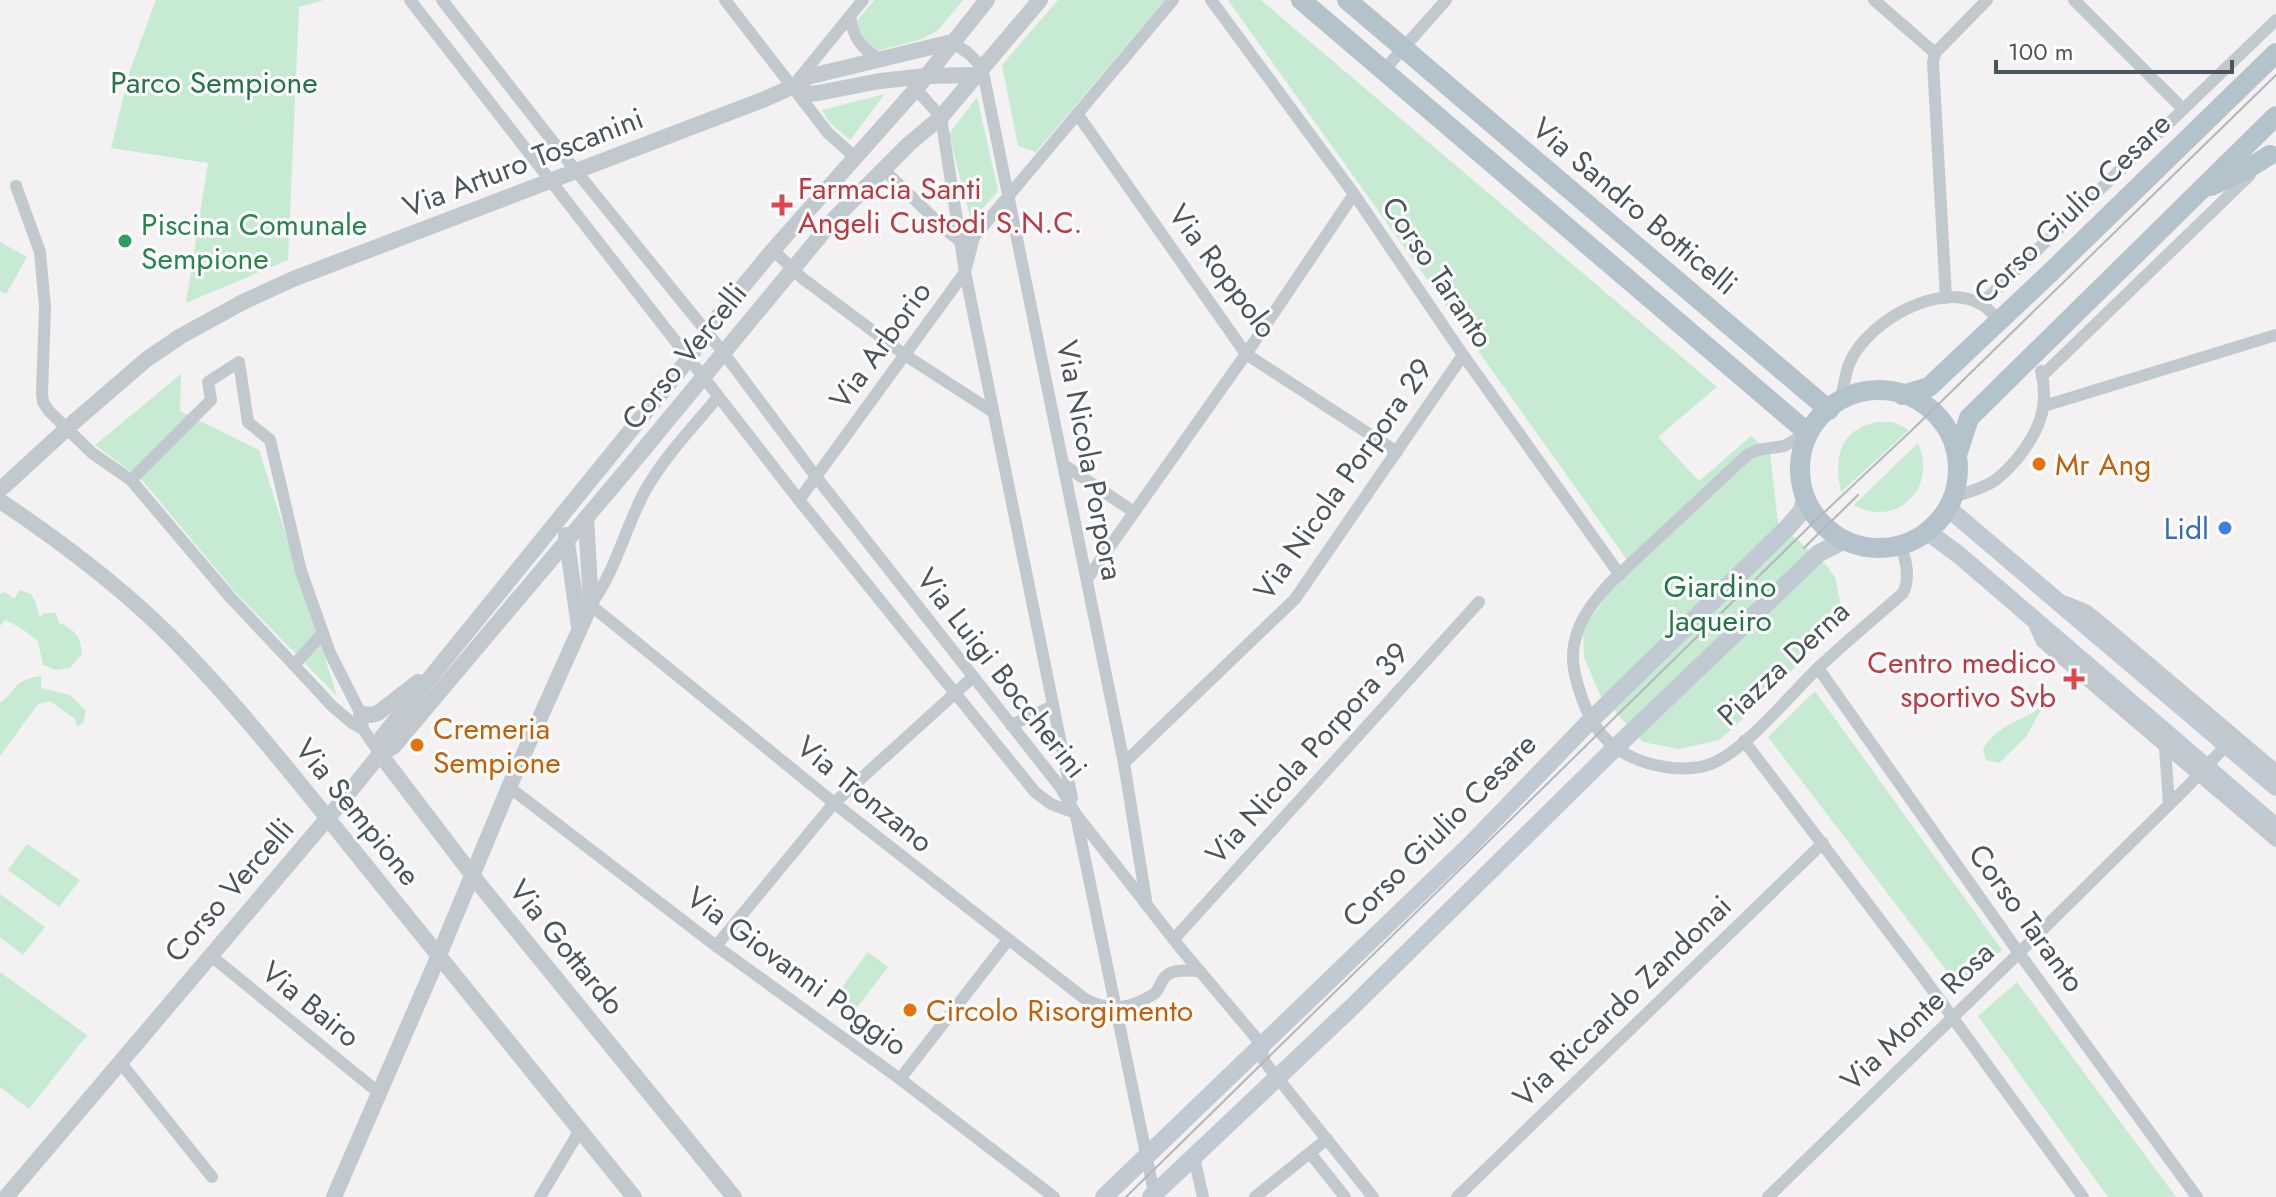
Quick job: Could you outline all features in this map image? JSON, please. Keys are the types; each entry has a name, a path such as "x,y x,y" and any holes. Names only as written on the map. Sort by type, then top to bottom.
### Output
{"main road":[{"name":"Via Sandro Botticelli","path":"1301,0 1808,433"},
{"name":"Via Sandro Botticelli","path":"1347,0 1835,405"},
{"name":"Corso Giulio Cesare","path":"1902,395 1929,387 2276,53"},
{"path":"1957,455 1969,418 2276,116"},
{"path":"2200,190 2242,172 2273,152"},
{"path":"1835,405 1868,392 1888,392 1917,400 1936,413 1951,436 1957,455 1958,475 1950,503 2052,597 2231,741 2276,787"},
{"name":"Piazza Derna","path":"1835,405 1808,433 1799,468 1806,498 1817,519 1831,532 1845,540 1875,548 1899,545 1928,532 1950,503"},
{"name":"Corso Giulio Cesare","path":"1104,1197 1470,845 1590,721 1788,527 1801,512 1806,498"},
{"path":"1928,532 2029,615 2202,772 2276,827"},
{"path":"1154,1196 1819,553 1845,540"}],"street":[{"name":"Via Luigi Boccherini","path":"410,0 799,500 1037,795 1075,813"},
{"name":"Via Luigi Boccherini","path":"442,0 723,352 817,478 1061,788 1075,813"},
{"path":"725,0 828,133 856,158"},
{"path":"792,87 863,0"},
{"name":"Corso Vercelli","path":"380,754 382,737 773,250 921,83 987,0"},
{"name":"Corso Vercelli","path":"6,1197 380,754 393,747 835,218 941,117 1040,0"},
{"path":"883,169 959,240 974,237 1173,0"},
{"name":"Corso Taranto","path":"1211,0 1354,194 1463,355 1620,575"},
{"path":"1384,70 1446,0"},
{"path":"1874,0 1935,53"},
{"path":"1946,298 1935,53 1987,0"},
{"path":"2074,0 2183,109"},
{"path":"850,16 859,42 870,54 880,59"},
{"name":"Corso Giulio Cesare","path":"1981,304 2276,20"},
{"name":"Via Arturo Toscanini","path":"1,493 75,421 147,359 181,336 243,302 293,279 765,99 807,77 952,42"},
{"path":"952,42 968,53 979,71"},
{"name":"Via Arturo Toscanini","path":"792,87 809,94 880,81 921,83 979,71"},
{"name":"Via Nicola Porpora","path":"979,71 1009,194 1124,763 1146,903"},
{"path":"921,83 941,117"},
{"name":"Via Roppolo","path":"1078,115 1246,354 1397,452"},
{"name":"Via Nicola Porpora","path":"941,117 965,272 1154,1196"},
{"path":"2042,376 2273,152"},
{"name":"Via Gottardo","path":"16,186 40,252 45,307 43,402 92,453 131,480 230,597 332,706 352,723 362,722"},
{"path":"1087,579 1246,354 1354,194"},
{"name":"Via Arborio","path":"799,500 965,272 974,237"},
{"path":"773,250 802,278 905,355 993,412"},
{"name":"Piazza Derna","path":"1835,405 1852,357 1879,328 1903,311 1946,298 1981,304"},
{"path":"1981,304 2000,321"},
{"path":"2065,324 2109,311"},
{"path":"2044,406 2276,335"},
{"name":"Via Nicola Porpora 29","path":"1124,763 1295,599 1463,355"},
{"name":"Piazza Derna","path":"1950,503 1995,481 2033,439 2044,406 2042,376 2033,356"},
{"name":"Via Gottardo","path":"131,480 211,400 208,382 239,362 248,422 270,440 301,571 330,653 380,754 473,875 734,1197"},
{"name":"Corso Vercelli","path":"591,604 605,582 652,479 718,397"},
{"name":"Piazza Derna","path":"1808,433 1784,446 1757,450 1747,455 1601,593 1586,613 1574,642 1574,672 1590,721 1615,748 1639,760 1657,766 1688,769 1712,764 1744,741 1818,668 1903,593 1906,573 1899,545"},
{"path":"1064,465 1134,512"},
{"name":"Via Sempione","path":"1,493 169,636 218,687 634,1197"},
{"path":"334,1197 509,787 591,604 586,518"},
{"path":"558,520 567,539 579,629"},
{"name":"Via Nicola Porpora 39","path":"1174,939 1479,602"},
{"name":"Via Tronzano","path":"591,604 601,616 1008,940 1085,999 1116,1009"},
{"path":"2029,615 2042,642 2165,748 2202,772 2276,841"},
{"path":"294,665 323,633"},
{"name":"Corso Taranto","path":"1818,668 2019,953 2197,1197"},
{"path":"362,722 431,676"},
{"path":"716,946 834,803 973,677"},
{"path":"1011,725 1053,706"},
{"path":"1744,741 1953,1017 2083,1197"},
{"path":"2231,741 2276,770"},
{"name":"Via Monte Rosa","path":"1768,1197 2231,741"},
{"path":"2165,748 2169,804"},
{"name":"Via Giovanni Poggio","path":"509,787 716,946 900,1079 1054,1197"},
{"name":"Via Nicola Porpora","path":"1075,813 1262,1045 1264,1060 1373,1197"},
{"name":"Via Riccardo Zandonai","path":"1457,1197 1823,843"},
{"path":"900,1079 1008,940"},
{"name":"Via Bairo","path":"210,955 379,1093"},
{"path":"1116,1009 1154,994 1168,974 1200,971"},
{"path":"120,1062 212,1177"},
{"path":"540,1197 580,1130"},
{"path":"1255,1197 1327,1139"},
{"path":"1310,1153 1345,1197"},
{"path":"1194,1157 1203,1197"}],"green space":[{"name":"Parco Sempione","path":"156,0 324,0 299,7 288,260 186,303 208,163 111,148 130,70"},
{"path":"874,0 963,0 938,30 922,39 877,51 864,38 857,21"},
{"path":"1058,0 1165,0 1036,152 1018,146 1002,65"},
{"name":"Giardino Jaqueiro","path":"1228,0 1261,0 1717,387 1658,437 1699,481 1751,436 1770,453 1778,523 1826,565 1835,577 1842,610 1824,627 1807,655 1719,740 1679,749 1643,742 1600,695 1584,657 1583,629 1630,564"},
{"path":"885,94 850,140 830,123 822,110"},
{"path":"977,97 998,191 971,221 949,134"},
{"path":"0,242 27,257 6,294 0,291"},
{"path":"181,374 180,411 259,450 337,696 236,593 142,480 95,445"},
{"path":"1893,422 1909,430 1841,492 1838,468 1846,439 1863,426"},
{"path":"1918,443 1923,459 1922,475 1910,500 1885,512 1854,505"},
{"path":"20,590 31,594 40,618 44,613 56,613 59,623 76,634 82,654 70,668 56,670 43,665 38,641 5,620 0,626 0,594 5,592 14,599"},
{"path":"41,676 41,688 70,695 86,711 83,723 77,727 75,719 50,701 38,704 0,756 0,703 20,683"},
{"path":"1815,691 2002,950 1959,987 1768,737"},
{"path":"2040,708 2026,737 1999,763 1986,760 1983,749 1988,741"},
{"path":"27,844 80,880 59,907 8,870"},
{"path":"0,894 45,927 23,955 0,937"},
{"path":"868,952 888,967 852,1014 833,999"},
{"path":"0,972 87,1035 29,1109 0,1087"},
{"path":"2017,982 2176,1197 2108,1197 1978,1016"}],"tram line":[{"path":"1126,1197 1816,520 2276,75"},
{"path":"1804,548 1858,495"}],"place":[{"name":"Farmacia Santi Angeli Custodi S.N.C.","path":"782,205"},
{"name":"Piscina Comunale Sempione","path":"125,241"},
{"name":"Mr Ang","path":"2039,464"},
{"name":"Lidl","path":"2225,528"},
{"name":"Centro medico sportivo Svb","path":"2074,679"},
{"name":"Cremeria Sempione","path":"417,745"},
{"name":"Circolo Risorgimento","path":"910,1010"}]}
